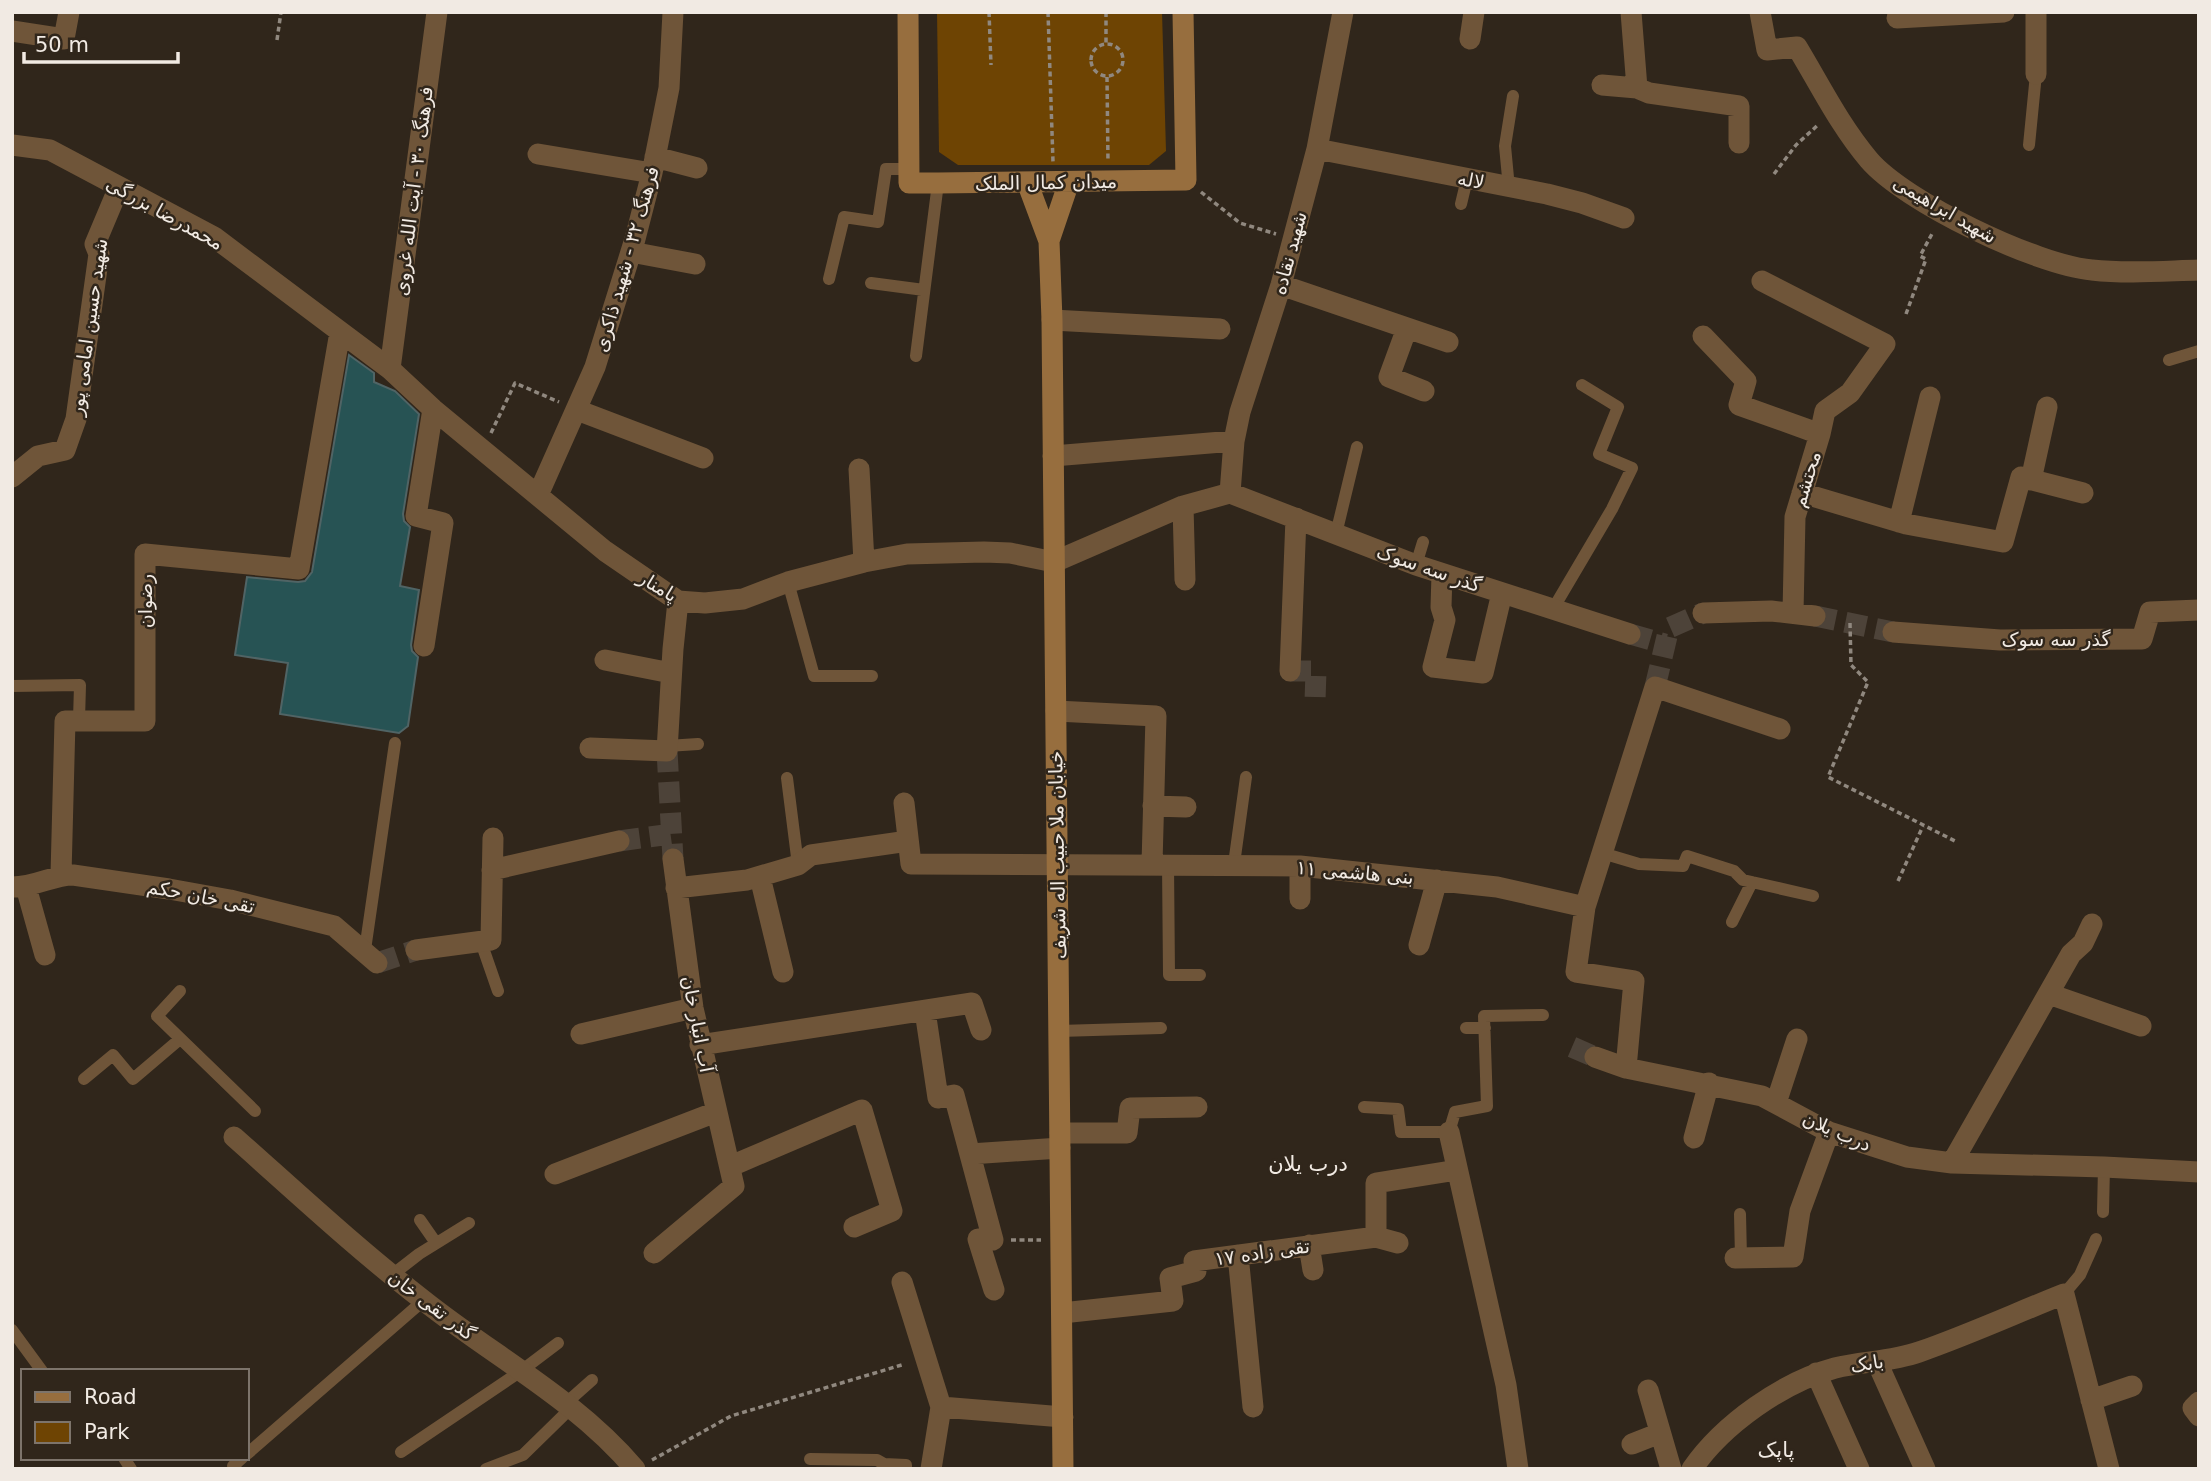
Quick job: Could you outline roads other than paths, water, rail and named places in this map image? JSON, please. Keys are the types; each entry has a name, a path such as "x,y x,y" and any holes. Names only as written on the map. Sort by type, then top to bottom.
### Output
{"main road":[{"path":"908,12 909,169"},
{"name":"میدان کمال الملک","path":"909,169 909,183 1186,180 1183,12"},
{"name":"خیابان ملا حبیب اله شریف","path":"1027,182 1049,241"},
{"name":"خیابان ملا حبیب اله شریف","path":"1061,182 1049,241 1063,1469"}],"street":[{"path":"12,31 64,39 69,12"},
{"name":"فرهنگ ۳۰ - آیت الله غروی","path":"390,369 437,12"},
{"name":"فرهنگ ۳۲ - شهید ذاکری","path":"538,495 595,367 631,252 669,88 673,12"},
{"name":"شهید نقاده","path":"1230,493 1234,441 1240,412 1294,239 1317,149 1343,12"},
{"path":"1469,39 1474,12"},
{"path":"1632,12 1637,88"},
{"name":"شهید ابراهیمی","path":"1760,12 1767,50 1797,47 1853,139 1878,170 1901,187 1994,239 2072,267 2120,272 2199,270"},
{"path":"1897,18 2004,12"},
{"path":"2036,12 2036,74"},
{"path":"1602,85 1637,88 1649,93 1739,106 1738,143"},
{"name":"محمدرضا بزرگی","path":"12,145 50,150 214,237 340,332"},
{"name":"لاله","path":"1317,149 1582,203 1623,218"},
{"path":"538,154 697,168"},
{"name":"شهید حسین امامی پور","path":"12,478 38,456 65,450 76,419 80,394 99,254 95,244 120,187"},
{"path":"631,252 695,264"},
{"path":"1762,281 1885,344 1850,393 1825,411 1820,434"},
{"path":"1281,285 1448,342"},
{"path":"1052,320 1220,329"},
{"path":"1407,328 1388,377 1424,391"},
{"name":"پامنار","path":"340,332 390,369 433,409 605,551 678,601 705,603 743,598 788,582 864,562 932,551 1010,553 1054,562"},
{"name":"رضوان","path":"79,720 141,727 145,554 299,569 340,332"},
{"name":"محتشم","path":"1703,336 1745,381 1739,405 1820,434 1795,517 1793,613"},
{"path":"1899,522 1930,397"},
{"path":"2031,480 2047,407"},
{"path":"424,646 443,523 416,516 433,409"},
{"path":"577,410 703,458"},
{"path":"1053,456 1234,441"},
{"path":"859,469 864,562"},
{"path":"1802,493 1899,522 2003,542 2021,477 2082,493"},
{"path":"1054,562 1183,506 1230,493"},
{"name":"گذر سه سوک","path":"1230,493 1416,565 1630,634"},
{"path":"1183,506 1185,580"},
{"path":"1290,671 1296,518"},
{"path":"1442,574 1441,607 1445,620 1433,667 1483,673 1502,593"},
{"path":"590,748 667,748 678,601"},
{"path":"1703,613 1749,610 1815,616"},
{"name":"گذر سه سوک","path":"1893,632 2000,640 2142,639 2150,612 2199,610"},
{"path":"605,660 671,673"},
{"path":"1626,1068 1634,981 1576,972 1585,907 1655,687 1780,729"},
{"path":"1056,711 1156,716 1153,806 1160,864"},
{"path":"61,875 65,722 79,720"},
{"path":"676,888 747,880 798,865 811,855 908,841 904,803"},
{"path":"1153,806 1186,807"},
{"path":"416,950 491,940 493,838"},
{"path":"492,870 618,841"},
{"name":"بنی هاشمی ۱۱","path":"908,841 911,864 1300,866 1497,887 1585,907"},
{"name":"آب انبار خان","path":"673,859 699,1045 732,1176"},
{"path":"1300,866 1300,899"},
{"name":"تقی خان حکم","path":"19,887 61,875 169,889 334,926 371,957"},
{"path":"760,877 783,972"},
{"path":"1419,945 1437,880"},
{"path":"19,887 44,955"},
{"path":"1952,1163 2071,954 2083,943 2092,924"},
{"path":"2049,994 2141,1026"},
{"path":"699,1045 972,1003 981,1030"},
{"path":"581,1034 693,1009"},
{"path":"925,1010 938,1098 954,1095 993,1240 978,1239 994,1290"},
{"path":"1776,1103 1797,1040"},
{"name":"درب یلان","path":"1595,1057 1626,1068 1744,1090 1776,1103 1829,1132 1907,1157 1952,1163 2199,1172"},
{"path":"1694,1138 1709,1083"},
{"path":"970,1154 1127,1133 1130,1108 1197,1107"},
{"path":"654,1253 732,1176 862,1110 892,1211 854,1227"},
{"path":"555,1174 716,1112"},
{"path":"1449,1132 1506,1385 1518,1469"},
{"path":"1738,1258 1793,1257 1800,1211 1829,1132"},
{"name":"گذر تقی خان","path":"234,1137 423,1301 568,1406 621,1453 634,1469"},
{"path":"1398,1243 1376,1237 1376,1183 1457,1170"},
{"name":"تقی زاده ۱۷","path":"1062,1313 1174,1301 1170,1278 1196,1271 1194,1261 1376,1237"},
{"path":"1310,1245 1313,1270"},
{"path":"1238,1255 1253,1407"},
{"path":"901,1282 941,1407 931,1469"},
{"path":"2064,1294 2109,1469"},
{"name":"بابک","path":"1692,1469 1701,1456 1746,1414 1786,1388 1816,1373 1918,1352 2064,1294"},
{"path":"1877,1362 1925,1469"},
{"path":"1816,1373 1859,1469"},
{"path":"2091,1400 2132,1386"},
{"path":"1648,1390 1671,1469"},
{"path":"2199,1402 2193,1408 2199,1416"},
{"path":"941,1407 1063,1417"},
{"path":"1632,1444 1660,1433"}],"lane":[{"path":"2029,145 2036,74"},
{"path":"1510,188 1505,146 1513,96"},
{"path":"829,279 844,218 878,222 886,169 909,169"},
{"path":"1461,205 1467,179"},
{"path":"916,356 938,183"},
{"path":"872,283 924,290"},
{"path":"2169,360 2199,351"},
{"path":"1553,609 1612,509 1632,468 1599,454 1618,407 1582,385"},
{"path":"1336,534 1357,447"},
{"path":"1416,565 1423,542"},
{"path":"788,582 814,676 872,676"},
{"path":"12,686 80,685 79,720"},
{"path":"371,957 395,743"},
{"path":"667,748 698,744"},
{"path":"1234,864 1245,777"},
{"path":"787,778 798,865"},
{"path":"1602,853 1639,864 1683,866 1687,856 1734,871 1743,880 1813,896"},
{"path":"1160,864 1169,975 1200,975"},
{"path":"1732,922 1752,882"},
{"path":"481,942 498,991"},
{"path":"180,991 157,1016 255,1111"},
{"path":"1364,1107 1398,1109 1401,1132 1449,1132 1455,1112 1487,1106 1484,1016 1543,1015"},
{"path":"1059,1031 1161,1028"},
{"path":"1466,1028 1485,1028"},
{"path":"84,1079 113,1055 133,1079 180,1039"},
{"path":"2103,1212 2104,1167"},
{"path":"1738,1258 1740,1214"},
{"path":"420,1220 436,1243"},
{"path":"392,1275 469,1223"},
{"path":"2064,1294 2080,1275 2096,1238"},
{"path":"248,1453 423,1301"},
{"path":"12,1330 41,1369"},
{"path":"401,1452 558,1343"},
{"path":"486,1469 523,1455 592,1380"},
{"path":"810,1459 877,1460 884,1464 905,1465 906,1469"}],"tunnel":[{"path":"1655,687 1669,628 1703,613"},
{"path":"1815,616 1893,632"},
{"path":"1630,634 1665,644"},
{"path":"1290,671 1316,671 1315,701"},
{"path":"667,751 673,859"},
{"path":"619,841 671,834"},
{"path":"377,963 416,950"},
{"path":"1572,1047 1595,1057"}],"district":[{"name":"درب یلان","path":"1308,1164"},
{"name":"پاپک","path":"1776,1450"}]}
